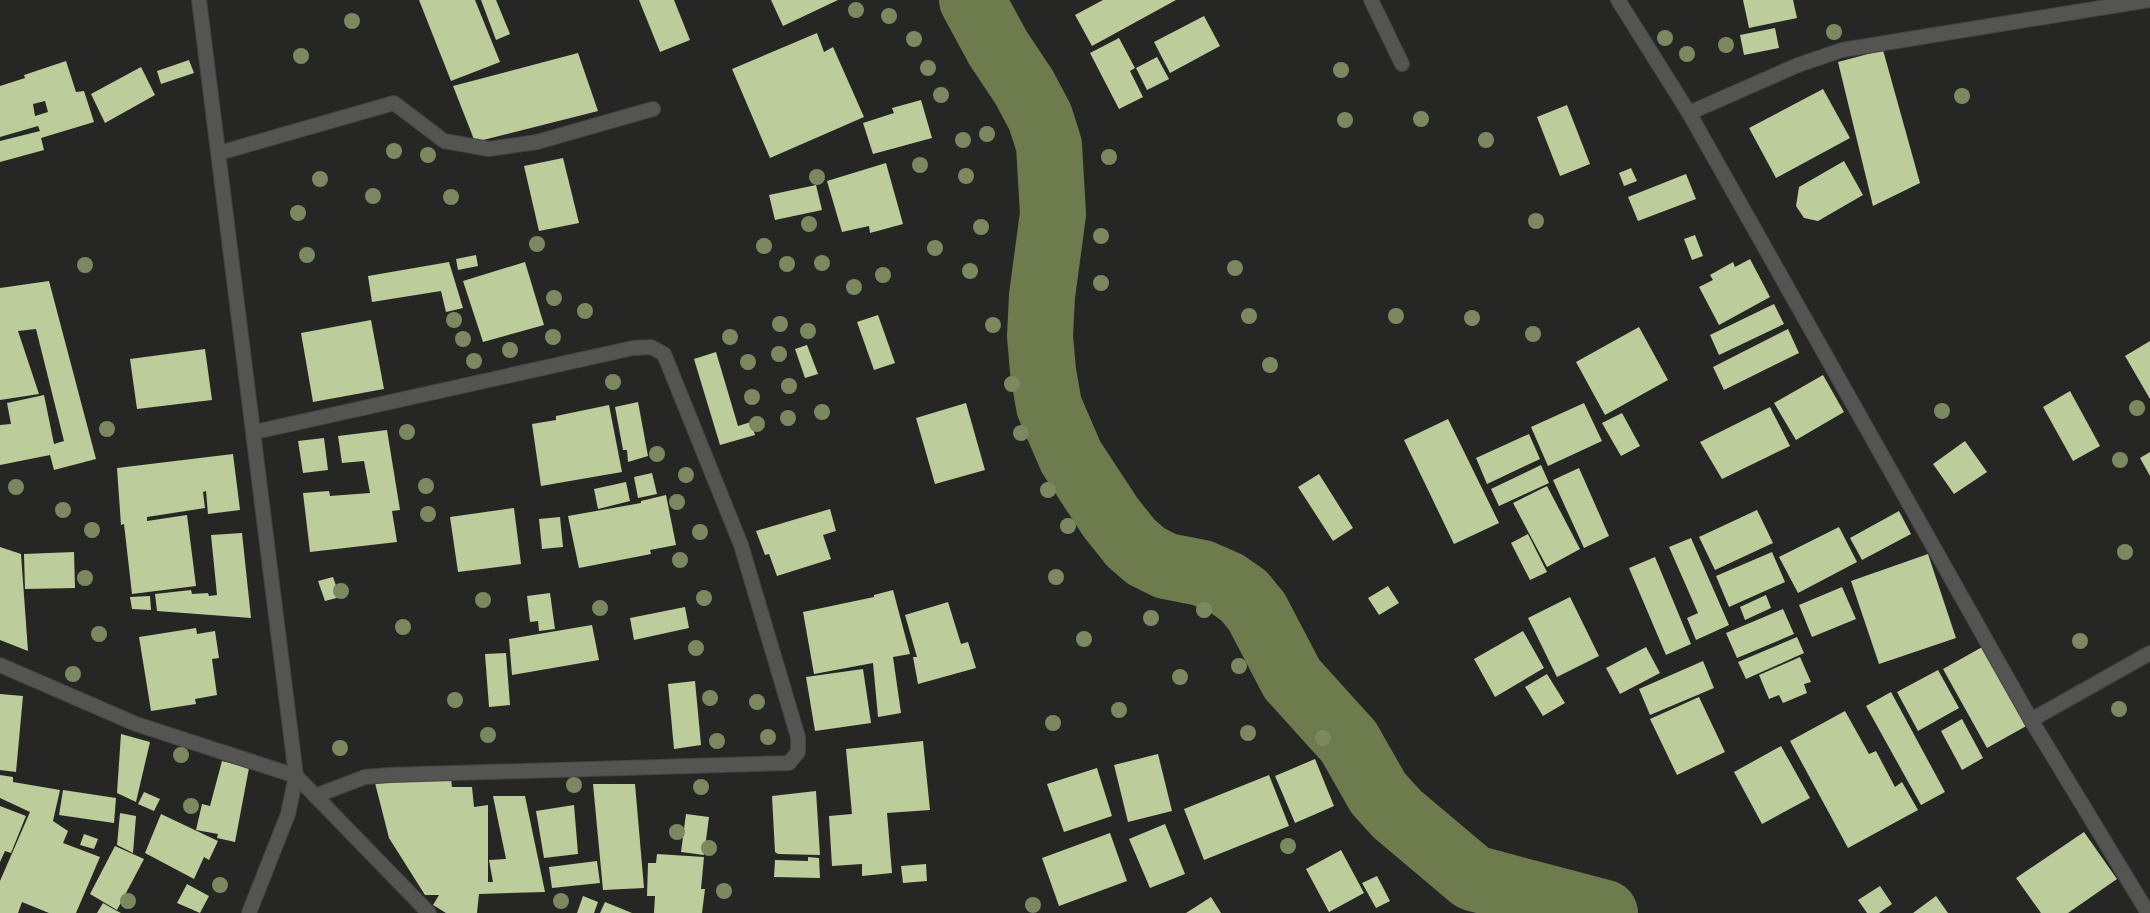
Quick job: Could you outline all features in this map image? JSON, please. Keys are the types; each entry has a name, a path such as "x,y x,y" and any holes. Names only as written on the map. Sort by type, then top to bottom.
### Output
{"street":[{"path":"199,0 255,432 296,776 288,814 249,913"},
{"path":"1371,0 1402,64"},
{"path":"1618,0 1689,113 2031,720 2148,913"},
{"path":"1689,113 1798,65 1842,50 2149,0"},
{"path":"219,153 394,103 444,141 489,149 536,142 653,108"},
{"path":"255,432 632,348 650,347 664,354 741,545 798,737 798,752 789,763 389,775 365,777 315,796"},
{"path":"2031,720 2150,653"},
{"path":"0,665 136,724 296,776 428,913"}],"building":[{"path":"419,0 475,0 500,62 451,81"},
{"path":"481,0 496,0 510,34 496,40"},
{"path":"639,0 674,0 690,40 660,52"},
{"path":"771,0 838,0 783,26"},
{"path":"1103,0 1176,0 1092,46 1075,15"},
{"path":"1743,0 1793,0 1797,18 1749,28"},
{"path":"1204,16 1220,46 1170,73 1154,42"},
{"path":"1775,28 1779,48 1744,55 1740,35"},
{"path":"817,33 824,52 833,47 864,117 770,158 732,69"},
{"path":"1119,38 1135,68 1130,71 1143,97 1119,109 1090,53"},
{"path":"1883,50 1920,183 1873,206 1838,62"},
{"path":"578,53 598,111 475,142 453,86"},
{"path":"1157,57 1169,79 1147,90 1136,68"},
{"path":"189,60 194,73 161,84 157,71"},
{"path":"66,61 76,92 84,91 94,122 41,138 44,150 0,162 0,141 40,131 38,126 0,137 0,86 25,78 24,75","holes":["45,101 48,112 35,116 33,104"]},
{"path":"141,67 155,95 105,123 91,94"},
{"path":"1823,89 1850,138 1776,178 1749,128"},
{"path":"921,100 932,138 873,154 863,123 894,113 892,108"},
{"path":"1567,105 1590,164 1560,176 1537,117"},
{"path":"563,158 579,223 539,231 524,166"},
{"path":"1844,161 1863,195 1818,221 1804,218 1796,206 1799,187"},
{"path":"886,163 903,224 870,233 869,226 842,232 827,181"},
{"path":"1631,168 1637,181 1624,186 1619,173"},
{"path":"1686,174 1696,199 1638,221 1628,197"},
{"path":"816,185 822,210 775,220 769,195"},
{"path":"1695,235 1703,256 1692,260 1684,239"},
{"path":"476,255 478,266 458,270 456,259"},
{"path":"1750,259 1770,297 1719,325 1699,287 1713,280 1710,275 1733,262 1735,267"},
{"path":"449,262 463,308 446,312 441,291 372,302 368,276"},
{"path":"525,262 544,325 483,342 463,281"},
{"path":"49,281 96,459 54,470 50,455 0,465 0,425 11,424 7,403 44,395 54,444 64,441 36,329 18,331 39,394 0,400 0,288"},
{"path":"1774,304 1784,324 1719,355 1710,335"},
{"path":"878,315 895,363 874,370 857,322"},
{"path":"371,320 384,389 313,402 301,333"},
{"path":"1639,327 1668,380 1605,415 1576,362"},
{"path":"1788,329 1799,353 1724,390 1713,367"},
{"path":"2150,341 2150,399 2125,356"},
{"path":"807,345 818,374 805,378 795,349"},
{"path":"205,349 212,400 137,409 130,359"},
{"path":"716,352 738,426 751,422 755,435 720,445 694,359"},
{"path":"1823,375 1844,412 1796,440 1774,403"},
{"path":"2070,391 2100,446 2073,461 2043,407"},
{"path":"638,402 648,456 628,462 627,450 623,450 615,407"},
{"path":"966,403 985,470 935,484 916,418"},
{"path":"1584,403 1602,441 1548,466 1531,427"},
{"path":"609,405 622,472 541,486 532,424 556,420 556,416"},
{"path":"1770,407 1790,446 1722,479 1700,442"},
{"path":"1622,413 1640,446 1621,456 1602,423"},
{"path":"1448,419 1499,523 1454,544 1404,440"},
{"path":"387,430 400,510 392,511 397,542 310,552 303,493 329,491 330,496 370,493 364,461 342,463 338,436"},
{"path":"1529,434 1540,459 1487,484 1476,458"},
{"path":"324,438 328,470 303,473 298,441"},
{"path":"1965,441 1987,472 1954,494 1933,464"},
{"path":"2150,452 2150,476 2140,458"},
{"path":"233,454 240,510 208,514 206,491 203,492 205,508 147,517 147,521 187,515 196,586 132,594 124,524 121,525 117,468"},
{"path":"1541,465 1549,483 1499,506 1491,489"},
{"path":"1579,468 1609,536 1584,548 1553,480"},
{"path":"652,473 657,494 638,498 634,477"},
{"path":"1319,474 1353,528 1333,541 1298,487"},
{"path":"626,482 630,501 598,509 594,489"},
{"path":"1547,486 1580,549 1547,567 1513,503"},
{"path":"666,495 676,545 650,550 651,554 579,568 568,516 641,503 641,501"},
{"path":"514,508 521,564 458,572 450,517"},
{"path":"830,509 836,531 823,535 831,559 777,576 769,554 765,555 756,531"},
{"path":"1757,510 1773,543 1715,570 1699,537"},
{"path":"1899,511 1911,534 1862,560 1850,538"},
{"path":"560,517 563,547 542,549 539,519"},
{"path":"1839,527 1857,562 1798,593 1779,557"},
{"path":"242,533 251,618 157,611 155,594 191,590 192,594 208,593 209,596 217,595 211,535"},
{"path":"1528,534 1547,572 1530,580 1511,543"},
{"path":"1691,538 1729,625 1696,640 1687,618 1698,613 1669,547"},
{"path":"0,547 21,554 28,651 0,640"},
{"path":"74,552 75,588 25,589 24,554"},
{"path":"1772,552 1785,582 1729,607 1716,576"},
{"path":"1928,554 1956,638 1879,664 1851,581"},
{"path":"1655,557 1691,644 1666,655 1629,568"},
{"path":"333,577 340,597 325,601 318,581"},
{"path":"1388,586 1399,603 1379,615 1368,598"},
{"path":"1842,587 1856,619 1812,637 1799,605"},
{"path":"893,590 910,654 893,657 901,713 878,717 873,663 814,674 803,612 874,597 874,595"},
{"path":"550,593 555,629 539,631 538,621 530,622 527,596"},
{"path":"1766,595 1771,608 1745,620 1740,607"},
{"path":"150,596 151,610 132,609 130,597"},
{"path":"1570,597 1599,656 1557,677 1528,618"},
{"path":"948,602 961,644 968,642 976,668 918,684 913,657 917,657 905,615"},
{"path":"685,607 689,628 634,640 630,618"},
{"path":"1783,609 1794,634 1737,658 1726,633"},
{"path":"592,625 599,660 512,675 509,639"},
{"path":"196,628 197,634 215,631 219,658 212,659 217,695 195,699 196,704 151,711 139,637"},
{"path":"1523,631 1544,668 1495,697 1474,659"},
{"path":"1797,637 1804,653 1746,679 1738,662"},
{"path":"1984,646 2028,725 1987,748 1943,669"},
{"path":"1646,647 1660,673 1620,694 1606,668"},
{"path":"506,653 510,705 489,707 485,654"},
{"path":"1800,657 1811,682 1804,684 1807,693 1783,703 1779,695 1769,699 1759,675"},
{"path":"1703,661 1714,688 1650,715 1639,689"},
{"path":"863,669 871,723 815,731 806,677"},
{"path":"1938,670 1959,708 1918,731 1897,692"},
{"path":"1547,674 1565,703 1543,716 1525,687"},
{"path":"695,681 701,745 674,749 668,684"},
{"path":"1891,692 1945,792 1921,805 1866,706"},
{"path":"0,694 23,696 16,772 0,770"},
{"path":"1699,697 1725,752 1677,775 1650,719"},
{"path":"1845,711 1869,754 1876,751 1895,787 1902,782 1918,810 1848,848 1790,741"},
{"path":"1962,719 1983,758 1962,770 1941,731"},
{"path":"121,734 150,742 136,802 117,793"},
{"path":"923,741 930,810 887,813 892,873 862,876 862,864 832,866 829,816 852,814 846,749"},
{"path":"1781,746 1810,798 1762,824 1734,772"},
{"path":"1158,754 1172,811 1128,822 1114,765"},
{"path":"1315,759 1334,806 1295,823 1275,776"},
{"path":"222,761 249,768 235,842 217,838 218,834 196,830 202,804 210,806"},
{"path":"1097,768 1112,816 1064,832 1047,784"},
{"path":"0,775 13,777 13,782 60,790 53,821 68,831 63,843 100,857 76,913 49,913 22,902 18,913 0,913 0,881 30,812 0,798"},
{"path":"1269,775 1289,826 1204,860 1184,809"},
{"path":"451,779 452,787 472,787 474,807 488,805 488,882 493,882 489,860 506,859 493,796 525,796 545,892 479,894 477,913 446,913 433,905 439,895 425,895 389,838 375,783"},
{"path":"593,784 635,784 644,888 603,890"},
{"path":"63,790 116,798 114,823 59,815"},
{"path":"816,791 820,855 778,854 775,852 772,796"},
{"path":"144,792 160,799 154,811 138,804"},
{"path":"574,805 578,854 544,858 536,811"},
{"path":"0,806 26,816 11,853 5,851 0,862"},
{"path":"120,813 136,816 133,853 117,845"},
{"path":"161,814 218,841 209,860 204,857 194,879 145,853"},
{"path":"686,814 709,817 704,855 681,852"},
{"path":"1165,824 1185,874 1150,888 1129,839"},
{"path":"2084,832 2117,879 2068,913 2041,913 2016,878"},
{"path":"1110,833 1127,881 1059,906 1042,858"},
{"path":"84,834 98,839 94,849 80,845"},
{"path":"115,846 144,859 117,910 90,894"},
{"path":"1341,850 1364,893 1329,912 1306,869"},
{"path":"657,854 704,857 701,889 705,889 702,913 654,913 655,896 647,896 648,863 656,863"},
{"path":"808,857 819,858 820,878 774,877 775,860 808,861"},
{"path":"597,861 600,883 552,888 549,867"},
{"path":"926,864 927,881 903,883 901,866"},
{"path":"1377,876 1390,901 1376,908 1362,883"},
{"path":"187,884 209,896 200,913 177,903"},
{"path":"1880,886 1892,904 1879,913 1867,913 1858,900"},
{"path":"583,896 598,902 594,913 577,913"},
{"path":"1936,896 1948,913 1913,913"},
{"path":"1211,897 1221,913 1186,913"},
{"path":"605,902 632,913 600,913"},
{"path":"103,903 117,911 121,913 97,913"}],"waterway":[{"path":"972,0 998,48 1024,87 1040,117 1049,145 1053,214 1042,296 1040,336 1043,371 1049,406 1071,457 1111,518 1131,543 1146,556 1166,566 1202,573 1227,584 1244,596 1257,612 1292,679 1349,742 1378,793 1397,814 1473,878 1605,913"}]}
